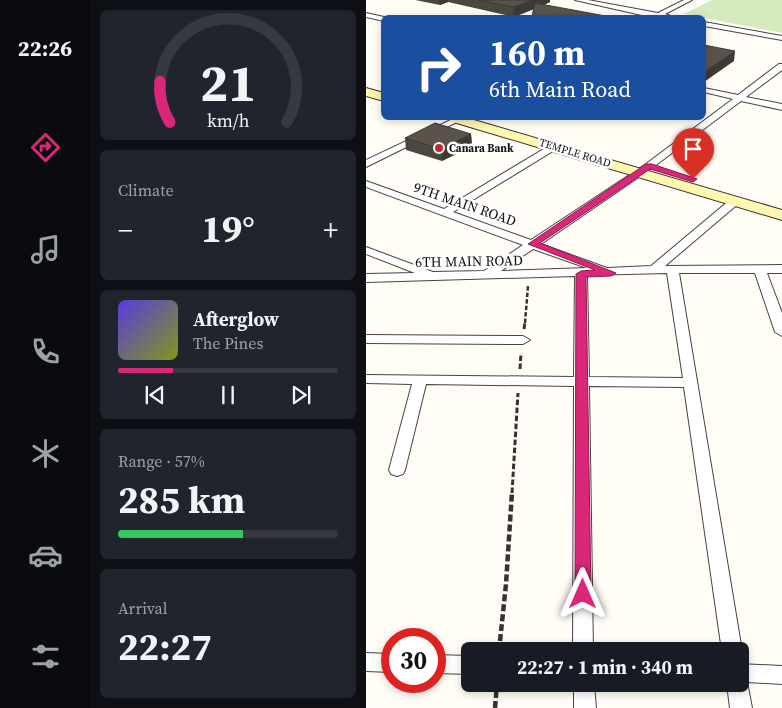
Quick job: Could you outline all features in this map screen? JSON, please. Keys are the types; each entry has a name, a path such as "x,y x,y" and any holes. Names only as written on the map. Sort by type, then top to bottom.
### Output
{"street":[{"path":"582,0 652,15"},
{"path":"659,15 688,0"},
{"path":"366,15 381,18"},
{"path":"706,24 782,38"},
{"path":"484,276 644,169 780,69"},
{"path":"366,86 381,90"},
{"path":"706,90 782,107"},
{"path":"366,92 381,96"},
{"path":"366,164 454,120"},
{"name":"TEMPLE ROAD","path":"465,120 555,146 782,206"},
{"name":"TEMPLE ROAD","path":"485,120 644,169 735,201 782,215"},
{"path":"444,213 555,146"},
{"name":"9TH MAIN ROAD","path":"366,184 611,273"},
{"path":"654,270 735,201"},
{"path":"366,250 436,277"},
{"name":"6TH MAIN ROAD","path":"366,278 581,274 654,270 782,269"},
{"path":"673,270 731,642"},
{"path":"760,270 782,332"},
{"path":"581,274 583,642"},
{"path":"366,339 523,340"},
{"path":"366,379 689,383"},
{"path":"397,470 420,380"},
{"path":"366,662 381,663"},
{"path":"446,664 461,665"},
{"path":"749,673 782,675"},
{"path":"584,692 585,708"},
{"path":"738,692 741,708"}],"path":[{"path":"500,642 506,584 519,381 529,275"},
{"path":"495,708 496,692"}],"green space":[{"path":"712,0 782,0 782,33 706,18 706,15 684,14"}],"building":[{"path":"478,0 533,0 514,7"},
{"path":"535,3 600,15 532,15"},
{"path":"706,45 735,51 706,71"},
{"path":"435,123 471,134 441,149 405,138"}],"place":[{"name":"Canara Bank","path":"439,148"}],"route":[{"path":"583,594 581,274 611,273 533,244 649,166 693,179"}]}
